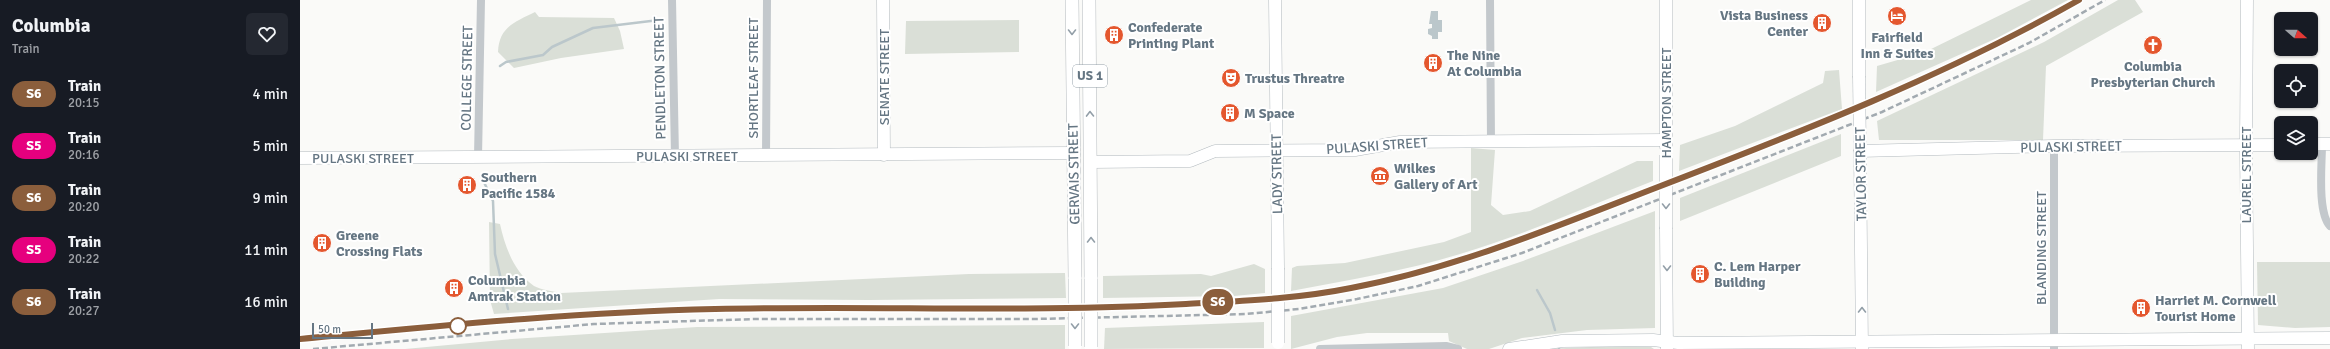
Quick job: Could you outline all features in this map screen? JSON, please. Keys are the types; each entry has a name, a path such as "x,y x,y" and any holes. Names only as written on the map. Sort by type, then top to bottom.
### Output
{"main road":[{"name":"GERVAIS STREET","path":"1072,0 1075,348"},
{"name":"GERVAIS STREET","path":"1089,0 1092,279 1091,348"},
{"path":"1074,153 1082,159 1084,188 1091,194"}],"street":[{"name":"COLLEGE STREET","path":"478,157 481,0"},
{"name":"PENDLETON STREET","path":"672,0 675,156"},
{"name":"SHORTLEAF STREET","path":"766,0 766,156"},
{"name":"SENATE STREET","path":"883,0 884,155"},
{"name":"LADY STREET","path":"1275,0 1278,346"},
{"path":"1490,0 1491,141"},
{"name":"HAMPTON STREET","path":"1666,0 1667,346"},
{"name":"TAYLOR STREET","path":"1859,0 1862,345"},
{"name":"LAUREL STREET","path":"2247,0 2246,146 2248,344"},
{"name":"PULASKI STREET","path":"1091,162 1190,161 1215,151 1355,150 1400,142 1666,140"},
{"path":"2321,144 2324,218 2330,226"},
{"name":"PULASKI STREET","path":"1860,151 2054,146 2274,145"},
{"name":"BLANDING STREET","path":"2054,146 2054,344"},
{"name":"PULASKI STREET","path":"300,158 1074,153"},
{"path":"1509,349 1562,341 1653,340 1667,346 2248,344 2330,338"},
{"path":"1320,349 1446,346 1458,349"}],"shaded area":[{"path":"2031,0 2068,0 1997,38 1876,92 1877,66 1925,52"},
{"path":"2118,0 2135,0 2143,12 2046,66 2043,140 1879,140 1877,121 2044,42"},
{"path":"1431,11 1438,11 1438,20 1442,20 1442,32 1438,32 1438,39 1432,39 1432,36 1428,34 1428,29 1432,28 1432,24 1429,24"},
{"path":"535,12 539,17 614,18 620,31 624,49 561,58 514,68 498,52 501,37 509,26"},
{"path":"1019,20 1019,52 905,54 906,21"},
{"path":"1839,70 1842,109 1679,171 1680,145 1735,126 1823,83 1825,71"},
{"path":"1841,134 1841,156 1680,221 1680,198"},
{"path":"1471,148 1495,150 1491,205 1503,215 1530,211 1637,161 1653,161 1653,181 1533,229 1460,254 1397,270 1291,291 1292,268 1297,266 1345,263 1444,242 1471,232"},
{"path":"1655,211 1655,328 1587,330 1522,338 1489,349 1467,349 1449,341 1448,333 1367,333 1337,337 1291,349 1291,316 1443,288 1523,261"},
{"path":"489,222 500,224 511,258 521,274 527,280 534,286 561,293 969,274 1065,273 1066,298 869,300 719,299 494,314 490,300"},
{"path":"2257,262 2330,262 2330,327 2295,328 2258,325"},
{"path":"1254,264 1265,269 1265,293 1234,296 1103,298 1103,276 1201,274 1211,276"},
{"path":"1264,322 1264,348 1104,349 1105,328"},
{"path":"1065,325 1065,349 405,349 512,339 697,327"},
{"path":"1615,346 1651,347 1654,349 1543,349"}],"waterway":[{"path":"500,66 506,62 543,55 552,47 593,28 659,20"},
{"path":"481,176 493,201 495,254 508,309"},
{"path":"1537,290 1550,313 1555,330"}],"railway":[{"path":"300,339 580,315 715,309 1129,307 1300,296 1352,288 1437,268 1529,238 1807,129 1944,70 2028,28 2079,0"},
{"path":"313,349 594,324 756,319 1035,319 1246,314 1299,309 1357,299 1418,286 1522,253 1882,112 2029,43 2105,0"}],"train":[{"name":"S6","path":"300,339 580,315 715,309 1129,307 1300,296 1352,288 1437,268 1529,238 1807,129 1944,70 2028,28 2079,0"}],"place":[{"name":"Fairfield Inn & Suites","path":"1897,16"},
{"name":"Vista Business Center","path":"1822,23"},
{"name":"Confederate Printing Plant","path":"1114,35"},
{"name":"Columbia Presbyterian Church","path":"2153,45"},
{"name":"The Nine At Columbia","path":"1433,63"},
{"name":"Trustus Threatre","path":"1231,78"},
{"name":"M Space","path":"1230,113"},
{"name":"Wilkes Gallery of Art","path":"1380,176"},
{"name":"Southern Pacific 1584","path":"467,185"},
{"name":"Greene Crossing Flats","path":"322,243"},
{"name":"C. Lem Harper Building","path":"1700,274"},
{"name":"Columbia Amtrak Station","path":"454,288"},
{"name":"Harriet M. Cornwell Tourist Home","path":"2141,308"}]}
